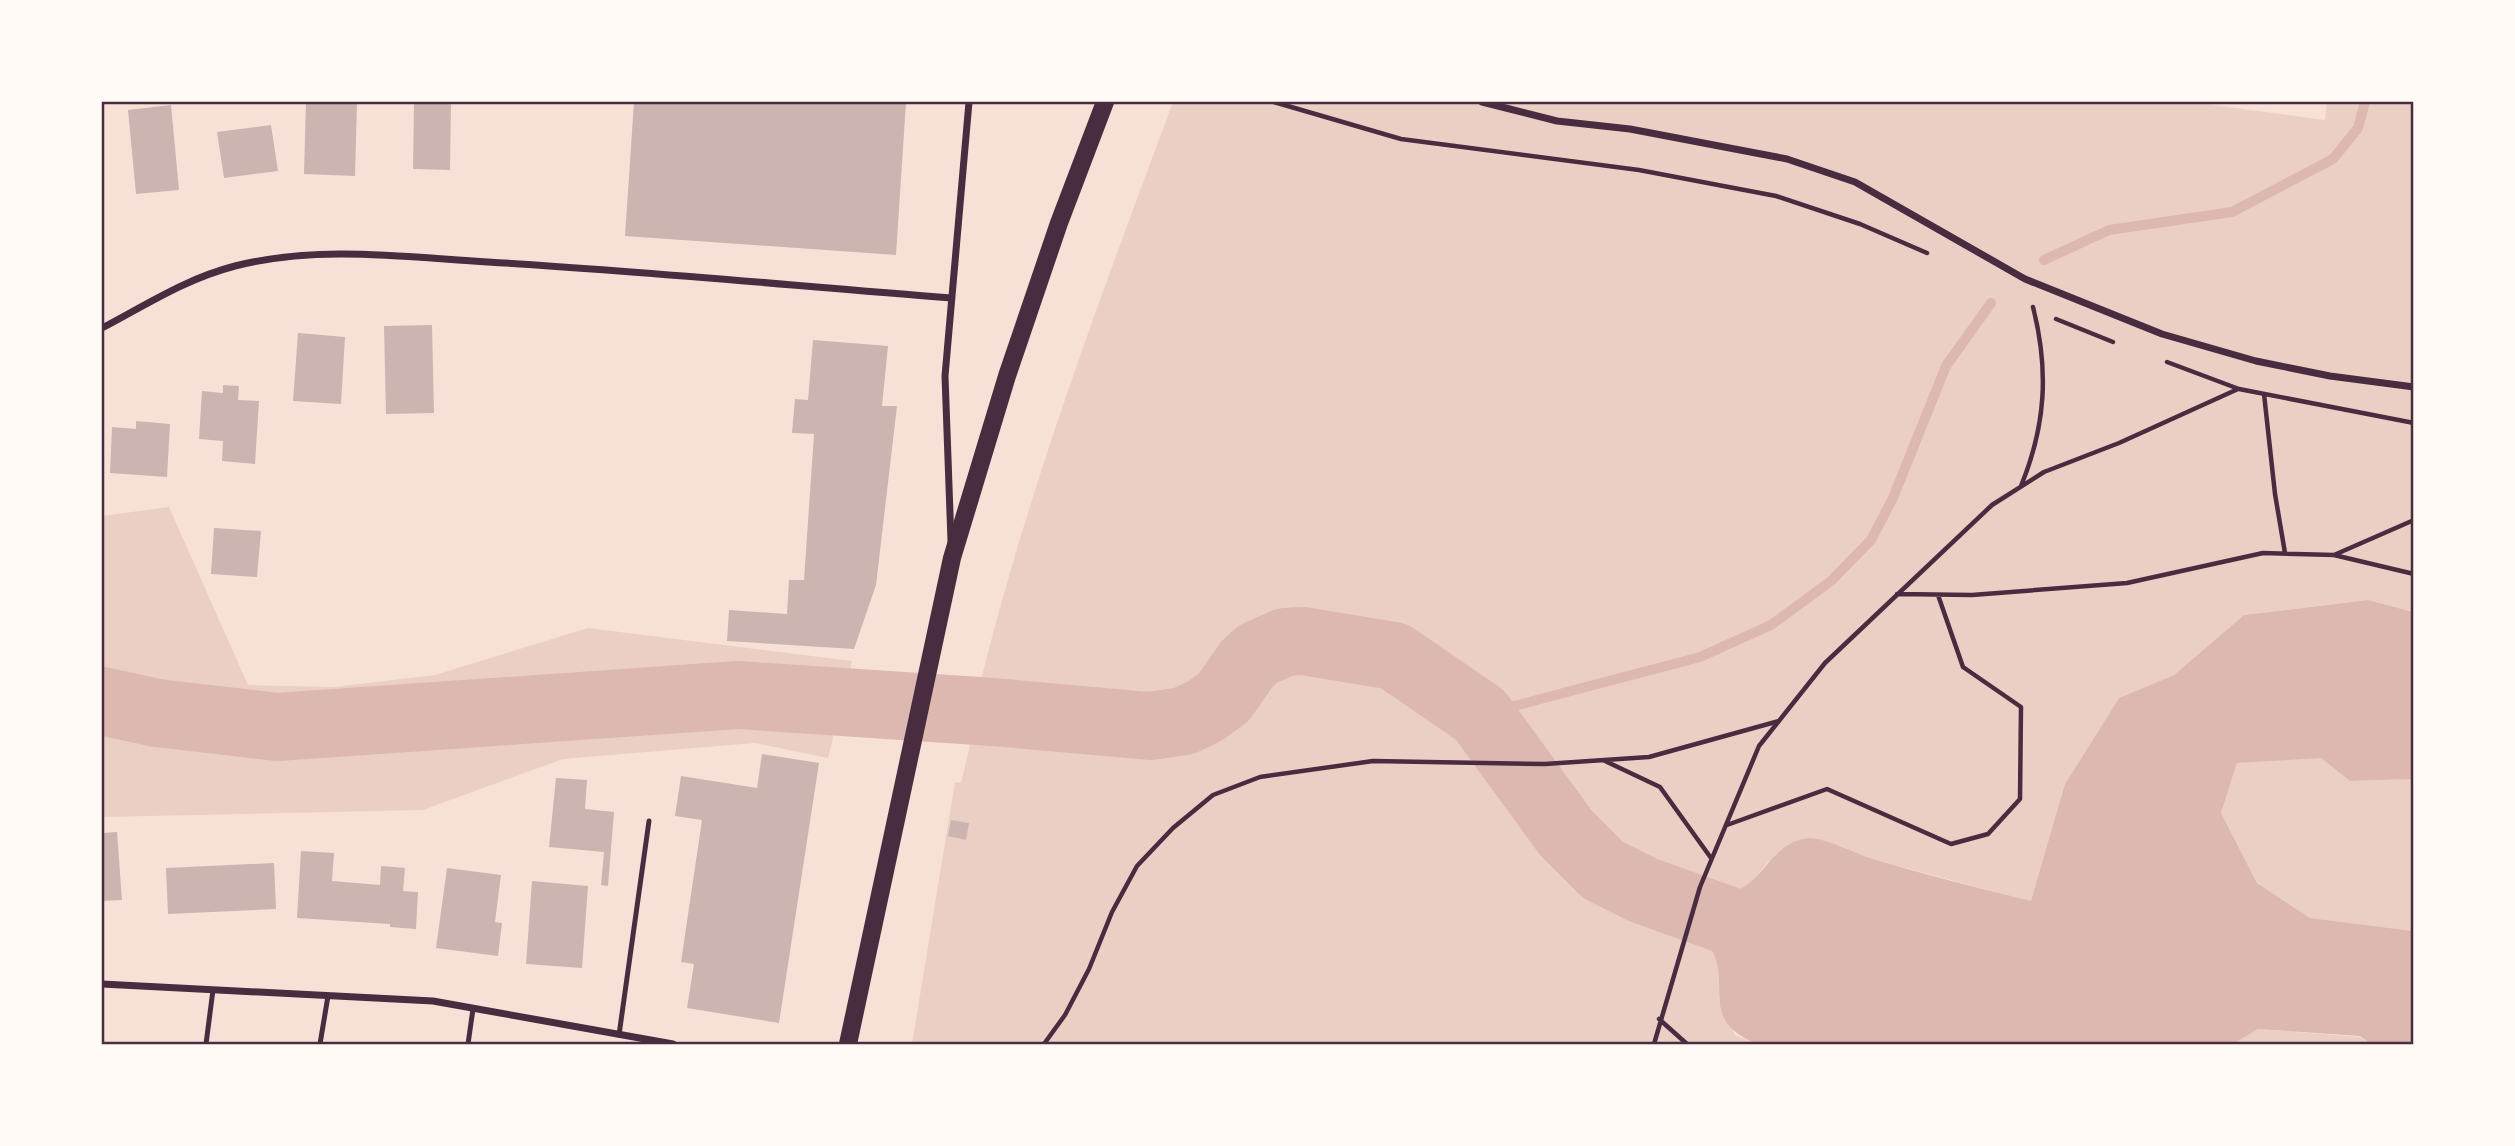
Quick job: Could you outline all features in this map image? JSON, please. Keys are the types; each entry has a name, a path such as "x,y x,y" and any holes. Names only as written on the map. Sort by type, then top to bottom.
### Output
{"main road":[{"path":"848,1045 951,558 1007,376 1059,223 1105,102"}],"street":[{"path":"951,558 945,376 969,102"},
{"path":"1482,102 1557,121 1630,129 1787,159 1855,182 2025,279 2162,334 2256,361 2330,376 2413,387"},
{"path":"102,328 168,289 202,276 286,256 335,253 522,264 952,298"},
{"path":"102,984 433,1001 673,1045"}],"lane":[{"path":"620,1035 649,821"},
{"path":"206,1045 213,990"},
{"path":"320,1045 328,996"},
{"path":"468,1045 472,1009"}],"path":[{"path":"1274,102 1401,139 1639,170 1776,195 1860,224 1930,254"},
{"path":"2021,300 2042,311"},
{"path":"2021,487 2039,436 2043,410 2041,340 2032,306"},
{"path":"2051,316 2122,346"},
{"path":"2161,360 2239,389 2413,423"},
{"path":"1654,1045 1659,1019 1700,887 1759,746 1825,663 1992,505 2044,472 2119,443 2239,389"},
{"path":"2264,394 2275,494 2286,553"},
{"path":"2334,555 2413,520"},
{"path":"1898,594 2062,590 2127,583 2201,564 2263,553 2334,555 2413,574"},
{"path":"1726,825 1827,789 1951,844 1988,834 2020,799 2021,707 1963,667 1938,594"},
{"path":"1044,1045 1065,1015 1089,969 1112,912 1137,866 1172,828 1213,795 1261,777 1373,761 1545,764 1649,757 1780,720"},
{"path":"1604,760 1660,787 1712,859"},
{"path":"1659,1019 1687,1045"}],"shaded area":[{"path":"1173,102 2191,102 2325,120 2327,102 2413,102 2413,612 2368,600 2244,615 2174,675 2119,698 2065,784 2032,902 1873,859 1811,838 1768,862 1752,882 1732,894 1716,951 1719,963 1719,1001 1735,1035 1757,1044 912,1044 955,782 961,783 984,686 980,684 999,610 1068,390"},
{"path":"169,507 248,685 334,687 435,675 588,628 852,661 828,758 755,743 563,759 423,810 102,817 102,516"},
{"path":"2368,600 2413,612 2413,779 2350,781 2321,758 2237,763 2221,813 2257,883 2310,918 2413,931 2413,1044 2371,1044 2360,1036 2258,1029 2233,1044 1757,1044 1737,1033 1726,1022 1721,1009 1718,967 1713,952 1702,937 1716,892 1732,892 1744,887 1783,849 1794,842 1809,838 1910,870 2031,901 2065,784 2119,698 2174,675 2244,615"},
{"path":"2321,758 2350,781 2413,779 2413,931 2310,918 2257,883 2221,813 2237,763"},
{"path":"2258,1029 2360,1037 2371,1044 2233,1044"}],"building":[{"path":"306,102 357,102 355,176 304,174"},
{"path":"414,102 451,102 450,170 413,169"},
{"path":"634,102 906,102 896,255 625,236"},
{"path":"171,105 179,190 136,194 128,110"},
{"path":"271,125 278,171 224,178 217,132"},
{"path":"432,325 434,413 386,414 384,326"},
{"path":"298,333 345,337 341,404 293,401"},
{"path":"813,340 888,346 882,406 897,406 876,585 854,649 727,641 729,610 787,614 789,580 804,580 814,434 792,433 795,399 808,400"},
{"path":"223,385 239,386 238,400 259,401 255,464 222,461 223,441 199,439 202,391 223,393"},
{"path":"136,421 170,424 167,477 110,473 112,427 136,429"},
{"path":"214,528 261,531 257,577 211,574"},
{"path":"762,754 819,763 779,1023 687,1008 694,964 681,962 702,820 675,816 681,776 757,788"},
{"path":"556,778 587,780 585,809 614,812 608,886 601,885 604,852 549,847"},
{"path":"951,820 969,823 966,840 948,836"},
{"path":"117,832 122,900 102,901 102,833"},
{"path":"301,851 334,853 332,881 380,885 381,866 405,868 403,891 418,892 416,929 390,927 390,924 297,918"},
{"path":"274,863 276,909 168,914 166,868"},
{"path":"447,868 501,875 495,922 502,923 498,956 436,948"},
{"path":"532,881 588,886 582,968 526,964"}],"waterway":[{"path":"2044,260 2109,230 2232,212 2333,159 2358,128 2365,102"},
{"path":"1480,715 1700,657 1771,625 1831,581 1871,540 1893,498 1946,366 1991,303"},
{"path":"102,701 157,713 277,727 738,695 993,712 1150,726 1184,721 1205,711 1224,697 1247,664 1258,654 1285,642 1303,641 1394,656 1480,715 1566,833 1603,870 1643,890 1799,946"}]}
